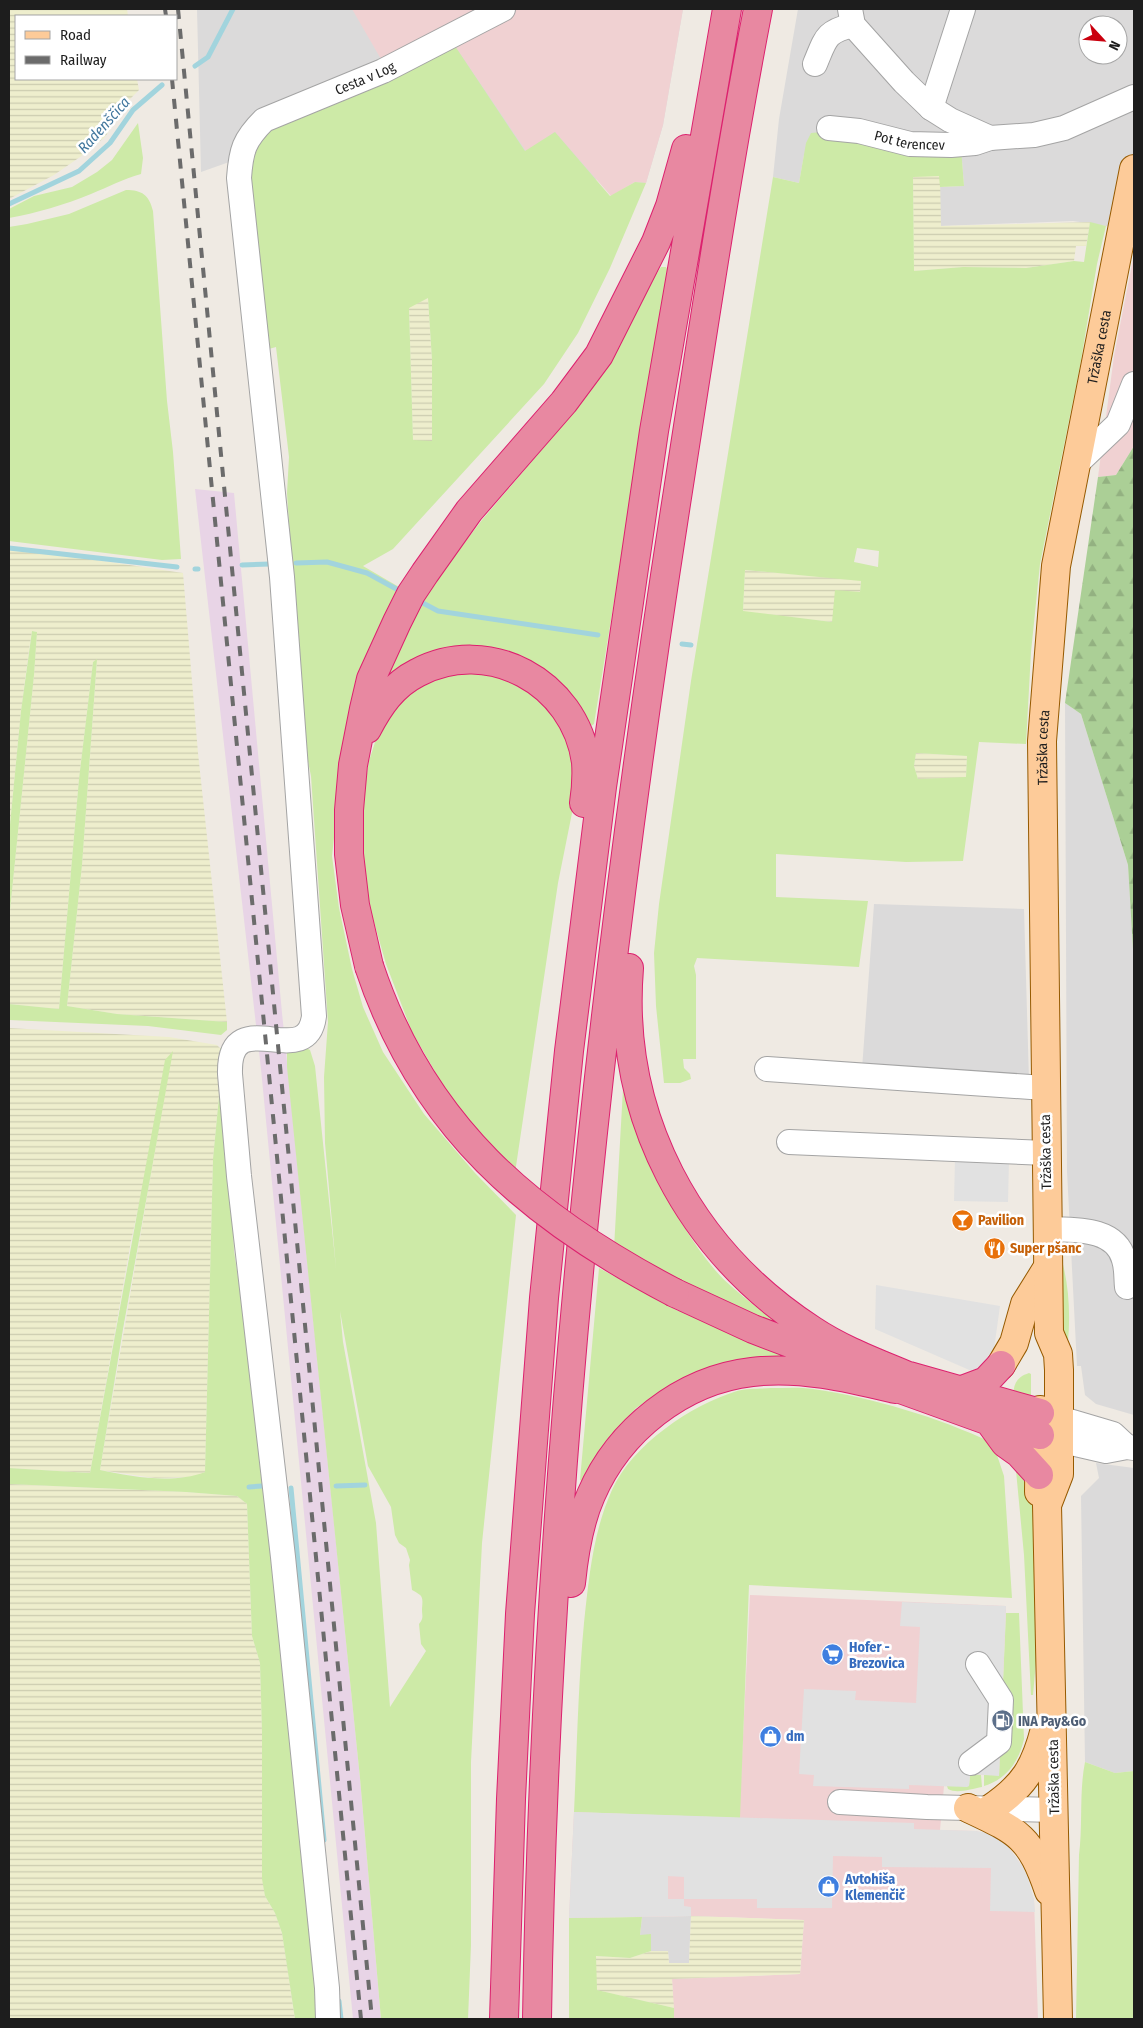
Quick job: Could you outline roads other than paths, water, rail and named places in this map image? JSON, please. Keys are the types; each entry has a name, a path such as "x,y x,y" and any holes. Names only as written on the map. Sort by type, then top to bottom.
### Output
{"highway":[{"path":"504,2019 511,1799 520,1614 532,1446 559,1149 589,892 654,430 727,9"},
{"path":"537,2019 540,1891 557,1538 577,1296 602,1048 623,875 660,610 708,294 758,9"},
{"path":"719,51 703,74 694,103 678,180 656,242 599,355 564,402 469,511 411,594 371,679 353,765 349,810 349,854 354,905 368,966 386,1014 414,1069 436,1102 478,1153 522,1195 570,1231 621,1263 675,1293 753,1328 839,1362 901,1382 989,1421 1049,1427"},
{"path":"353,765 377,709 389,694 416,673 434,666 470,659 490,661 525,673 544,685 568,712 582,745 586,762 586,781 579,851 589,892"},
{"path":"623,875 634,909 626,996 631,1061 648,1125 662,1159 688,1207 702,1228 734,1266 765,1295 792,1317 901,1382"},
{"path":"962,1390 986,1380 1001,1366"},
{"path":"549,1694 565,1652 574,1554 591,1495 615,1454 648,1418 670,1401 713,1381 751,1372 800,1371 962,1390 1049,1427"},
{"path":"989,1421 1005,1443 1019,1453 1039,1475"}],"main road":[{"name":"Tržaška cesta","path":"1058,2019 1047,1505 1059,1474 1049,1427 1041,1351 1049,1333 1042,741 1056,566 1075,465 1131,200 1134,169"},
{"path":"1001,1366 1014,1343 1025,1304 1048,1267"},
{"name":"Tržaška cesta","path":"1047,1505 1039,1495 1039,1475 1049,1427"},
{"path":"1052,1701 1038,1754 1032,1768 1016,1789 979,1808 1024,1840 1036,1857 1056,1909"}],"street":[{"name":"Cesta v Log","path":"328,2019 326,1978 280,1537 239,1176 230,1074 230,1059 232,1051 237,1044 252,1038 291,1040 301,1038 309,1034 313,1026 314,1016 282,577 239,178 240,156 244,144 252,132 264,120 383,71 503,9"},
{"path":"931,108 963,9"},
{"name":"Pot terencev","path":"815,64 826,38 852,17 904,82 931,108 950,120 990,138"},
{"name":"Pot terencev","path":"829,128 860,131 910,144 959,144 990,138 1034,135 1064,128 1134,97"},
{"path":"1075,465 1118,424 1134,384"},
{"path":"767,1069 1045,1088"},
{"path":"789,1142 1046,1153"},
{"path":"1048,1229 1099,1233 1116,1243 1124,1259 1127,1287"},
{"path":"1049,1427 1113,1434 1131,1448"},
{"path":"972,1763 999,1742 1001,1700 978,1664"},
{"path":"840,1802 1054,1810"}],"waterway":[{"name":"Radenščica","path":"195,66 208,57 233,9"},
{"name":"Radenščica","path":"9,204 79,171 110,143 133,110 162,85"},
{"path":"9,548 177,567"},
{"path":"296,563 327,562 367,573 400,591"},
{"path":"242,565 270,564"},
{"path":"421,602 438,611 598,635"},
{"path":"682,644 691,645"},
{"path":"336,1486 365,1485"},
{"path":"249,1487 262,1486"},
{"path":"291,1488 324,1840"},
{"path":"339,2001 341,2019"}],"railway":[{"path":"165,9 166,15"},
{"path":"178,9 372,2019"},
{"path":"172,80 361,2019"}],"place":[{"name":"Pavilion","path":"962,1220"},
{"name":"Super pšanc","path":"994,1248"},
{"name":"Hofer - Brezovica","path":"833,1655"},
{"name":"INA Pay&Go","path":"1002,1721"},
{"name":"dm","path":"770,1736"},
{"name":"Avtohiša Klemenčič","path":"829,1887"}]}
